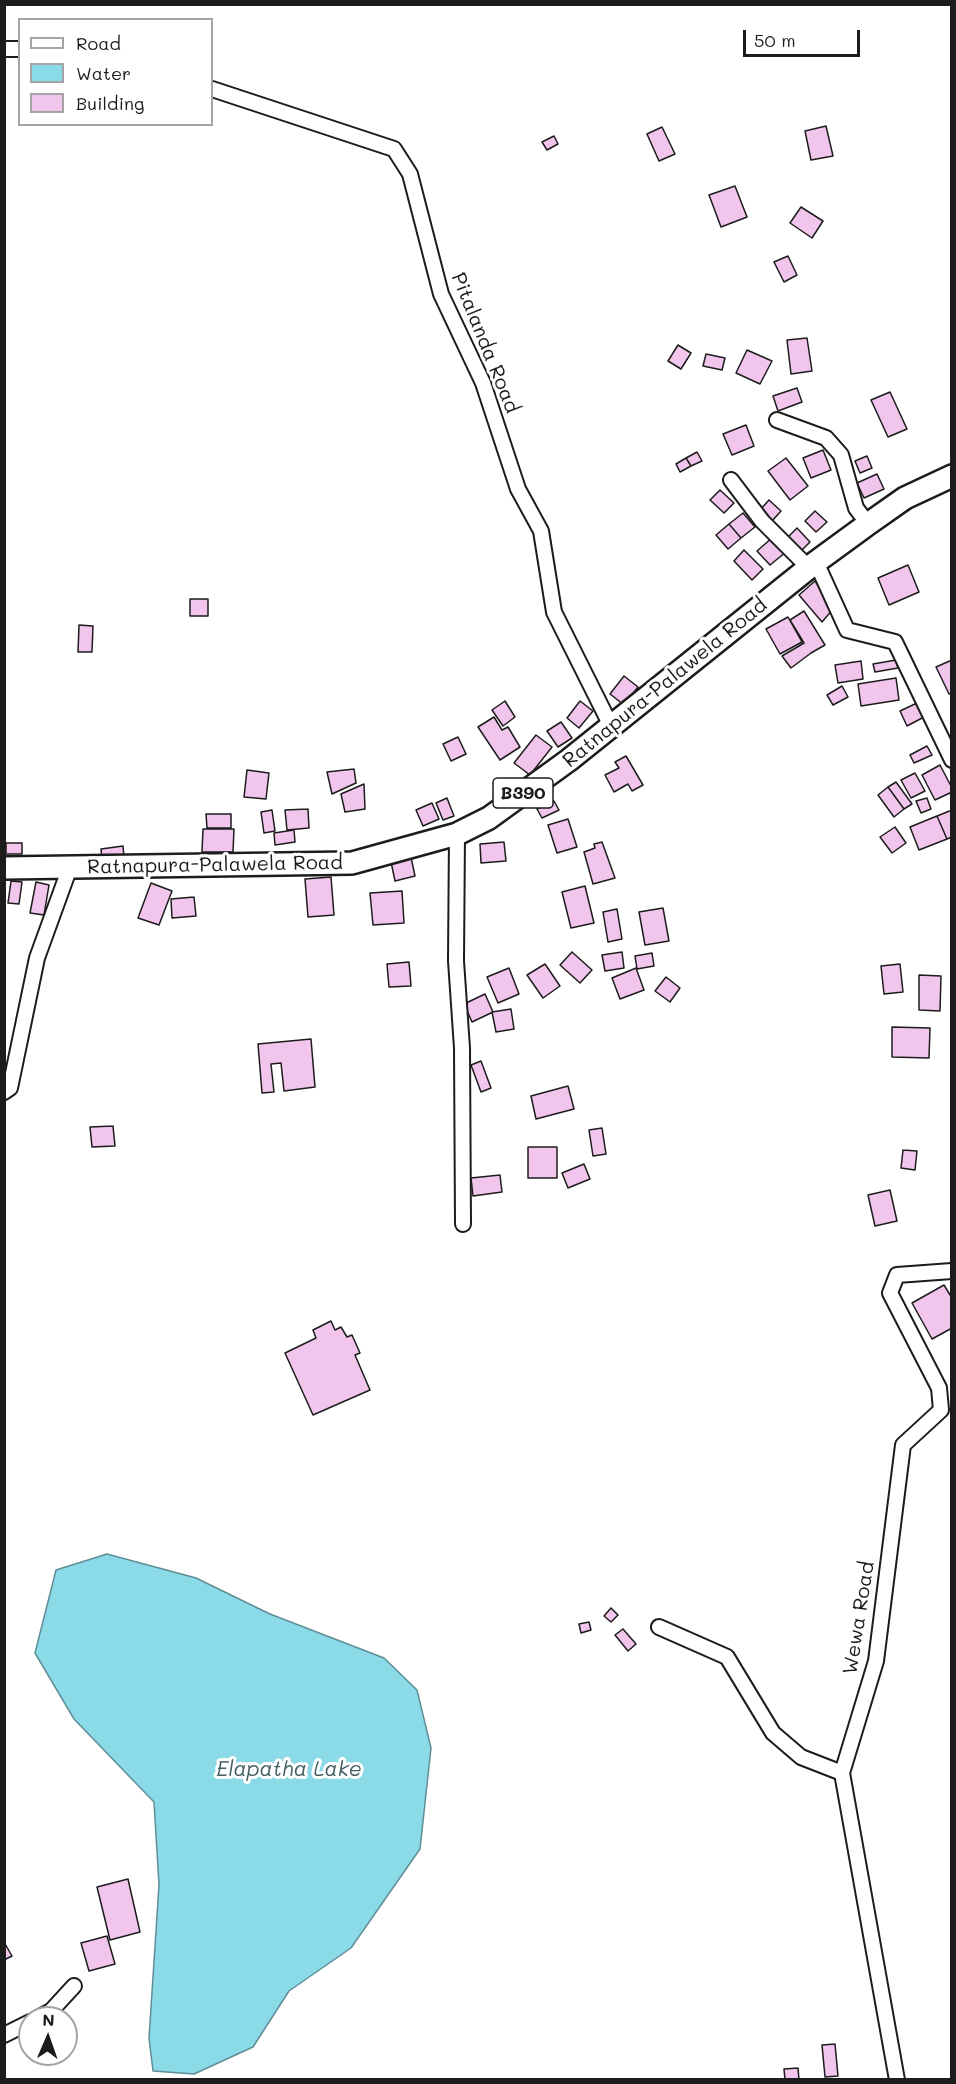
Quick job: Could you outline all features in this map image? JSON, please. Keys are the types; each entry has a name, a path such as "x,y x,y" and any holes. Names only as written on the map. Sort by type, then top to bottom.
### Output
{"main road":[{"name":"Ratnapura-Palawela Road","path":"4,868 352,863 457,834 489,818 612,728 812,565 868,524 905,498 951,476"}],"street":[{"name":"Pitalanda Road","path":"213,89 394,149 410,174 441,294 483,383 518,489 541,531 554,612 612,728"},
{"path":"777,420 826,438 841,455 856,508 868,524"},
{"path":"731,480 762,521 812,565 848,630 895,642 951,760"},
{"path":"457,834 456,961 462,1048 463,1224"},
{"path":"4,1092 10,1088 37,958 70,867"},
{"name":"Wewa Road","path":"897,2079 842,1773 876,1661 903,1445 941,1410 939,1388 891,1293 897,1275 951,1271"},
{"path":"659,1627 727,1657 772,1733 801,1758 842,1773"},
{"path":"56,2006 74,1986"},
{"path":"4,2035 18,2028"}],"water":[{"name":"Elapatha Lake","path":"107,1554 196,1578 270,1614 384,1658 417,1690 431,1748 420,1849 351,1948 289,1991 253,2047 194,2074 153,2071 149,2038 159,1885 154,1802 74,1719 35,1653 56,1570"}],"building":[{"path":"826,126 833,156 811,160 805,131"},
{"path":"662,127 675,154 659,161 647,134"},
{"path":"554,136 558,144 547,150 542,142"},
{"path":"735,186 747,217 721,227 709,195"},
{"path":"801,207 823,221 812,238 790,223"},
{"path":"788,256 797,275 784,282 774,262"},
{"path":"807,338 812,371 791,374 787,340"},
{"path":"678,345 691,353 681,369 668,361"},
{"path":"747,350 772,361 760,384 736,373"},
{"path":"706,354 725,358 722,370 703,366"},
{"path":"797,388 802,402 778,411 773,396"},
{"path":"890,392 907,429 888,437 871,400"},
{"path":"746,425 754,446 732,455 723,434"},
{"path":"823,450 831,470 811,478 803,458"},
{"path":"697,452 702,461 691,466 686,458"},
{"path":"867,456 872,468 860,473 855,461"},
{"path":"686,458 691,466 680,472 676,464"},
{"path":"786,458 808,486 790,500 768,471"},
{"path":"877,474 884,489 864,498 857,483"},
{"path":"720,490 734,503 724,513 710,500"},
{"path":"769,500 781,511 772,521 760,510"},
{"path":"815,511 827,522 816,532 805,521"},
{"path":"743,513 755,527 741,538 729,524"},
{"path":"729,524 741,538 728,549 716,535"},
{"path":"797,528 810,542 799,553 786,539"},
{"path":"773,537 786,552 770,565 757,551"},
{"path":"744,550 763,569 752,580 734,561"},
{"path":"908,565 919,592 889,605 878,578"},
{"path":"815,581 834,608 822,622 799,595"},
{"path":"190,599 208,599 208,616 190,616"},
{"path":"804,611 825,645 791,668 782,656 804,643 790,620"},
{"path":"788,617 802,642 780,654 766,629"},
{"path":"79,625 93,626 92,652 78,652"},
{"path":"896,660 898,668 875,672 873,664"},
{"path":"952,660 952,693 949,694 936,667"},
{"path":"861,661 863,679 838,683 835,665"},
{"path":"624,676 638,687 624,705 610,694"},
{"path":"896,678 899,700 861,706 858,684"},
{"path":"842,686 848,697 833,705 827,695"},
{"path":"505,701 515,717 503,726 492,710"},
{"path":"580,701 593,711 579,728 567,718"},
{"path":"917,703 924,717 907,726 900,711"},
{"path":"494,717 502,730 508,727 520,747 500,760 478,727"},
{"path":"561,722 572,738 558,747 547,731"},
{"path":"536,735 552,747 530,775 514,763"},
{"path":"458,737 466,754 451,761 443,744"},
{"path":"927,746 932,755 914,763 910,755"},
{"path":"626,756 643,785 632,791 628,784 614,792 605,775 619,768 615,762"},
{"path":"940,765 952,792 935,800 922,775"},
{"path":"354,769 356,783 332,794 327,772"},
{"path":"247,770 269,773 266,799 244,797"},
{"path":"915,773 925,791 911,798 901,780"},
{"path":"896,782 912,804 904,809 888,787"},
{"path":"364,784 365,809 345,812 341,794"},
{"path":"888,787 904,809 894,817 878,795"},
{"path":"447,798 454,816 443,820 436,803"},
{"path":"927,798 931,809 921,813 916,801"},
{"path":"554,801 559,810 542,818 537,809"},
{"path":"432,803 439,819 423,826 416,810"},
{"path":"308,809 309,828 287,830 285,810"},
{"path":"272,810 275,831 264,833 261,812"},
{"path":"952,810 952,837 947,839 937,816"},
{"path":"206,814 231,814 231,828 207,828"},
{"path":"937,816 947,839 919,850 910,827"},
{"path":"568,819 577,847 557,853 548,825"},
{"path":"895,827 906,843 892,853 880,837"},
{"path":"203,829 234,829 233,852 202,852"},
{"path":"294,830 295,842 275,845 274,833"},
{"path":"504,842 506,861 481,863 480,844"},
{"path":"602,842 615,878 593,884 584,852 595,848 594,844"},
{"path":"6,843 22,843 22,854 6,854"},
{"path":"123,846 124,857 102,860 101,849"},
{"path":"411,857 415,876 395,881 391,862"},
{"path":"331,877 334,915 308,917 305,879"},
{"path":"11,881 22,882 19,904 8,903"},
{"path":"36,882 49,885 44,915 30,913"},
{"path":"151,883 172,891 159,925 138,918"},
{"path":"585,886 594,923 571,928 562,892"},
{"path":"402,891 404,923 373,925 370,893"},
{"path":"194,897 196,916 172,918 171,899"},
{"path":"663,908 669,941 645,945 639,912"},
{"path":"617,909 622,939 608,942 603,912"},
{"path":"572,952 592,970 580,983 560,965"},
{"path":"622,952 624,968 605,971 602,955"},
{"path":"652,953 654,966 637,969 635,956"},
{"path":"409,962 411,986 389,987 387,964"},
{"path":"545,964 560,986 543,998 527,975"},
{"path":"900,964 903,992 884,994 881,966"},
{"path":"509,968 519,994 498,1003 487,977"},
{"path":"636,968 644,990 620,999 612,978"},
{"path":"919,975 941,976 940,1011 919,1010"},
{"path":"666,977 680,988 670,1002 655,991"},
{"path":"485,994 493,1012 472,1022 464,1004"},
{"path":"511,1009 514,1029 496,1032 492,1012"},
{"path":"892,1027 930,1028 929,1058 892,1057"},
{"path":"311,1039 315,1087 284,1091 281,1063 271,1064 274,1092 262,1093 258,1044"},
{"path":"481,1061 491,1088 481,1092 471,1065"},
{"path":"568,1086 574,1109 536,1119 531,1096"},
{"path":"113,1126 115,1146 92,1147 90,1127"},
{"path":"602,1128 606,1154 593,1156 589,1130"},
{"path":"528,1147 557,1147 557,1178 528,1178"},
{"path":"903,1150 917,1151 915,1170 901,1168"},
{"path":"584,1164 590,1179 568,1188 562,1173"},
{"path":"500,1175 502,1192 473,1196 471,1178"},
{"path":"890,1190 897,1221 875,1226 868,1195"},
{"path":"944,1285 952,1298 952,1328 932,1339 912,1303"},
{"path":"331,1321 335,1330 341,1327 347,1337 352,1335 360,1353 355,1355 370,1390 313,1415 285,1353 316,1338 313,1330"},
{"path":"611,1608 618,1615 611,1622 604,1616"},
{"path":"589,1622 591,1630 581,1633 579,1624"},
{"path":"623,1629 636,1644 628,1651 615,1635"},
{"path":"128,1879 140,1932 110,1940 97,1887"},
{"path":"107,1936 115,1964 89,1971 81,1943"},
{"path":"4,1942 12,1956 4,1960"},
{"path":"835,2044 838,2076 825,2077 822,2045"},
{"path":"798,2068 799,2080 785,2080 784,2069"}]}
